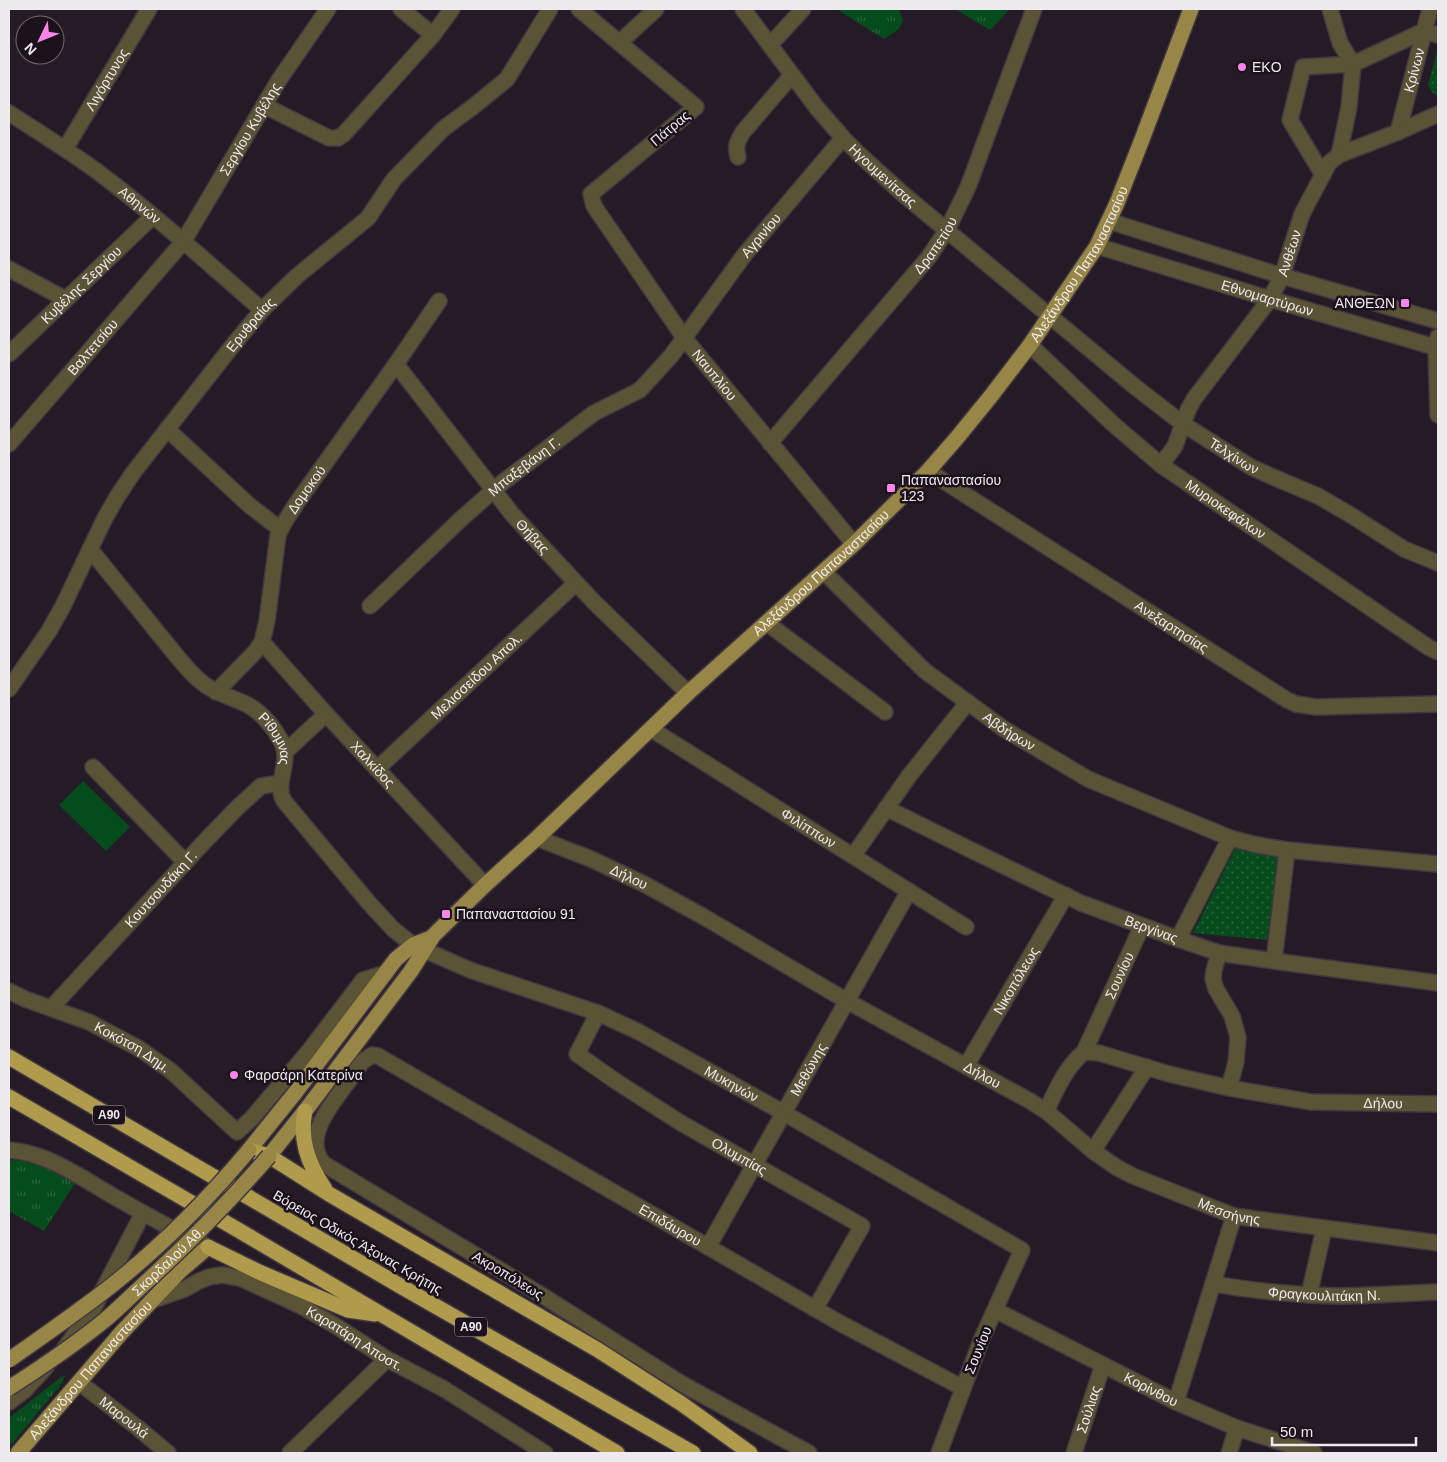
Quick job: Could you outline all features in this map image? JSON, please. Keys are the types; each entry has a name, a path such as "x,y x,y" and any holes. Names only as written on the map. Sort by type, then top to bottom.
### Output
{"highway":[{"name":"Βόρειος Οδικός Άξονας Κρήτης","path":"9,1057 402,1287 693,1453"},
{"name":"Α90","path":"9,1097 617,1453"},
{"path":"305,1111 302,1123 308,1159 316,1176 329,1194"},
{"path":"248,1150 269,1156 329,1194 615,1361 682,1404 750,1453"},
{"path":"208,1247 259,1272 348,1310 383,1315"}],"main road":[{"name":"Αλεξάνδρου Παπαναστασίου","path":"248,1150 295,1093 396,959 423,944 688,693 824,572 928,471 956,439 1030,345 1097,246 1145,133 1192,9"},
{"name":"Αλεξάνδρου Παπαναστασίου","path":"269,1156 410,971 423,944"},
{"name":"Σκορδαλού Αθ.","path":"9,1360 82,1308 132,1268 204,1199 248,1150"},
{"name":"Σκορδαλού Αθ.","path":"9,1388 48,1363 105,1320 200,1231 269,1156"},
{"name":"Αλεξάνδρου Παπαναστασίου","path":"18,1453 122,1332 180,1271 208,1247"}],"street":[{"name":"Λιγόρτυνος","path":"65,149 149,9"},
{"name":"Σεργίου Κυβέλης","path":"179,246 279,80 328,9"},
{"path":"400,9 433,35"},
{"path":"265,106 329,138 338,138 344,134 433,35 452,9"},
{"name":"Ερυθραίας","path":"9,689 50,631 117,497 227,352 262,310 297,276 368,218 394,180 443,129 507,79 550,9"},
{"name":"Πάτρας","path":"579,9 696,107 591,194"},
{"path":"619,43 656,9"},
{"name":"Ηγουμενίτσας","path":"743,9 792,75 843,138 885,178 1050,316"},
{"path":"770,45 803,9"},
{"name":"Δραπετίου","path":"770,443 928,258 947,230 968,186 1034,9"},
{"path":"1330,9 1340,43 1353,64 1349,107 1339,154"},
{"name":"Κρίνων","path":"1398,132 1431,33 1430,9"},
{"path":"1323,175 1290,120 1304,67 1353,64 1431,33"},
{"path":"738,157 736,149 743,132 792,75"},
{"name":"Αθηνών","path":"9,113 97,172 153,216 179,246 262,310"},
{"path":"1339,154 1398,132 1438,114"},
{"name":"Αγρινίου","path":"685,339 745,254 843,138"},
{"name":"Ανθέων","path":"1161,465 1175,446 1188,410 1201,388 1270,299 1282,276 1302,214 1329,163 1339,154"},
{"name":"Ναυπλίου","path":"591,194 594,206 685,339 854,544"},
{"name":"Κυβέλης Σεργίου","path":"9,354 153,216"},
{"name":"Εθνομαρτύρων","path":"1109,221 1282,276 1438,321"},
{"name":"Βαλτετσίου","path":"9,444 179,246"},
{"name":"Εθνομαρτύρων","path":"1097,246 1270,299 1438,344 1438,415"},
{"path":"9,269 65,299"},
{"name":"Δομοκού","path":"216,692 255,652 262,642 280,529 440,301"},
{"name":"Τελχίνων","path":"1050,316 1134,386 1184,424 1251,467 1318,496 1404,549 1438,563"},
{"name":"Μπαξεβάνη Γ.","path":"370,606 493,490 594,413 640,390 685,339"},
{"name":"Μυριοκεφάλων","path":"1030,345 1127,436 1161,465 1438,652"},
{"name":"Θήβας","path":"396,364 512,514 615,622 688,693"},
{"path":"167,429 249,505 280,529"},
{"name":"Ανεξαρτησίας","path":"928,471 1287,700 1296,704 1316,707 1438,704"},
{"name":"Ρίθυμνας","path":"90,549 200,681 216,692 246,704 267,720 280,739 285,752 285,766 280,793 282,797 299,820 384,920 400,936 423,944"},
{"name":"Αβδήρων","path":"824,572 925,671 1004,729 1088,779 1230,838 1287,850"},
{"name":"Μελισσείδου Απολ.","path":"377,769 576,582"},
{"path":"767,623 885,712"},
{"name":"Χαλκίδος","path":"262,642 326,714 485,885"},
{"path":"853,856 886,808 968,702"},
{"path":"285,752 326,714"},
{"name":"Φιλίππων","path":"651,729 966,927"},
{"path":"93,767 185,862"},
{"name":"Κουτσουδάκη Γ.","path":"51,1008 185,862 258,788 281,783"},
{"name":"Βεργίνας","path":"886,808 1081,903 1220,953 1438,983"},
{"name":"Δήλου","path":"537,838 591,859 644,884 847,1001 1046,1111"},
{"path":"1178,939 1230,838"},
{"path":"1274,961 1287,850 1438,864"},
{"name":"Μεθώνης","path":"708,1247 909,890"},
{"name":"Νικοπόλεως","path":"966,1066 1066,895"},
{"name":"Σουνίου","path":"1084,1052 1142,926"},
{"name":"Μυκηνών","path":"423,944 470,970 598,1013 621,1023 784,1112 1022,1250"},
{"path":"1220,953 1213,979 1216,989 1232,1016 1238,1037 1236,1062 1229,1088"},
{"name":"Αλεξάνδρου Παπαναστασίου","path":"237,1132 252,1118 309,1051 364,980 386,973"},
{"name":"Κοκότση Δημ.","path":"9,991 25,999 89,1022 140,1049 186,1084 237,1132"},
{"name":"Ολυμπίας","path":"598,1013 577,1054 681,1123 862,1226 815,1309"},
{"path":"1046,1111 1062,1078 1074,1060 1084,1052"},
{"name":"Δήλου","path":"1084,1052 1099,1053 1169,1074 1229,1088 1311,1102 1438,1104"},
{"name":"Ακροπόλεως","path":"378,1056 372,1055 362,1062 321,1120 316,1145 318,1156 324,1164 520,1282 684,1385 809,1453"},
{"name":"Επιδάυρου","path":"378,1056 815,1309 963,1388"},
{"path":"1093,1151 1147,1067"},
{"name":"Μεσσήνης","path":"1046,1111 1093,1151 1116,1167 1133,1176 1234,1216 1438,1244"},
{"path":"9,1150 27,1152 58,1164 143,1213 208,1247"},
{"name":"Σκορδαλού Αθ.","path":"9,1402 25,1390 64,1349 92,1311 143,1213"},
{"path":"1176,1402 1234,1216"},
{"path":"1309,1295 1324,1229"},
{"name":"Σουνίου","path":"939,1453 982,1338 1022,1250"},
{"name":"Καρατάρη Αποστ.","path":"154,1300 185,1290 210,1276 235,1276 301,1306 387,1359 444,1389 545,1453"},
{"name":"Φραγκουλιτάκη Ν.","path":"1213,1284 1309,1295 1339,1296 1438,1292"},
{"name":"Κορίνθου","path":"995,1310 1176,1402 1237,1428 1314,1453"},
{"path":"290,1453 387,1359"},
{"name":"Σούλιας","path":"1074,1453 1103,1365"},
{"name":"Μαρουλά","path":"80,1383 168,1453"},
{"path":"1228,1453 1237,1428"}],"green space":[{"path":"838,9 899,9 903,21 899,29 884,39"},
{"path":"955,9 1010,9 990,30"},
{"path":"1438,48 1438,97 1428,85"},
{"path":"83,781 130,827 106,851 59,805"},
{"path":"1235,849 1279,851 1267,940 1193,933"},
{"path":"9,1160 35,1164 76,1182 44,1231 9,1211"},
{"path":"65,1376 60,1386 12,1444 9,1445 9,1418 61,1377"}],"place":[{"name":"EKO","path":"1242,67"},
{"name":"ΑΝΘΕΩΝ","path":"1405,303"},
{"name":"Παπαναστασίου 123","path":"891,488"},
{"name":"Παπαναστασίου 91","path":"446,914"},
{"name":"Φαρσάρη Κατερίνα","path":"234,1075"}]}
